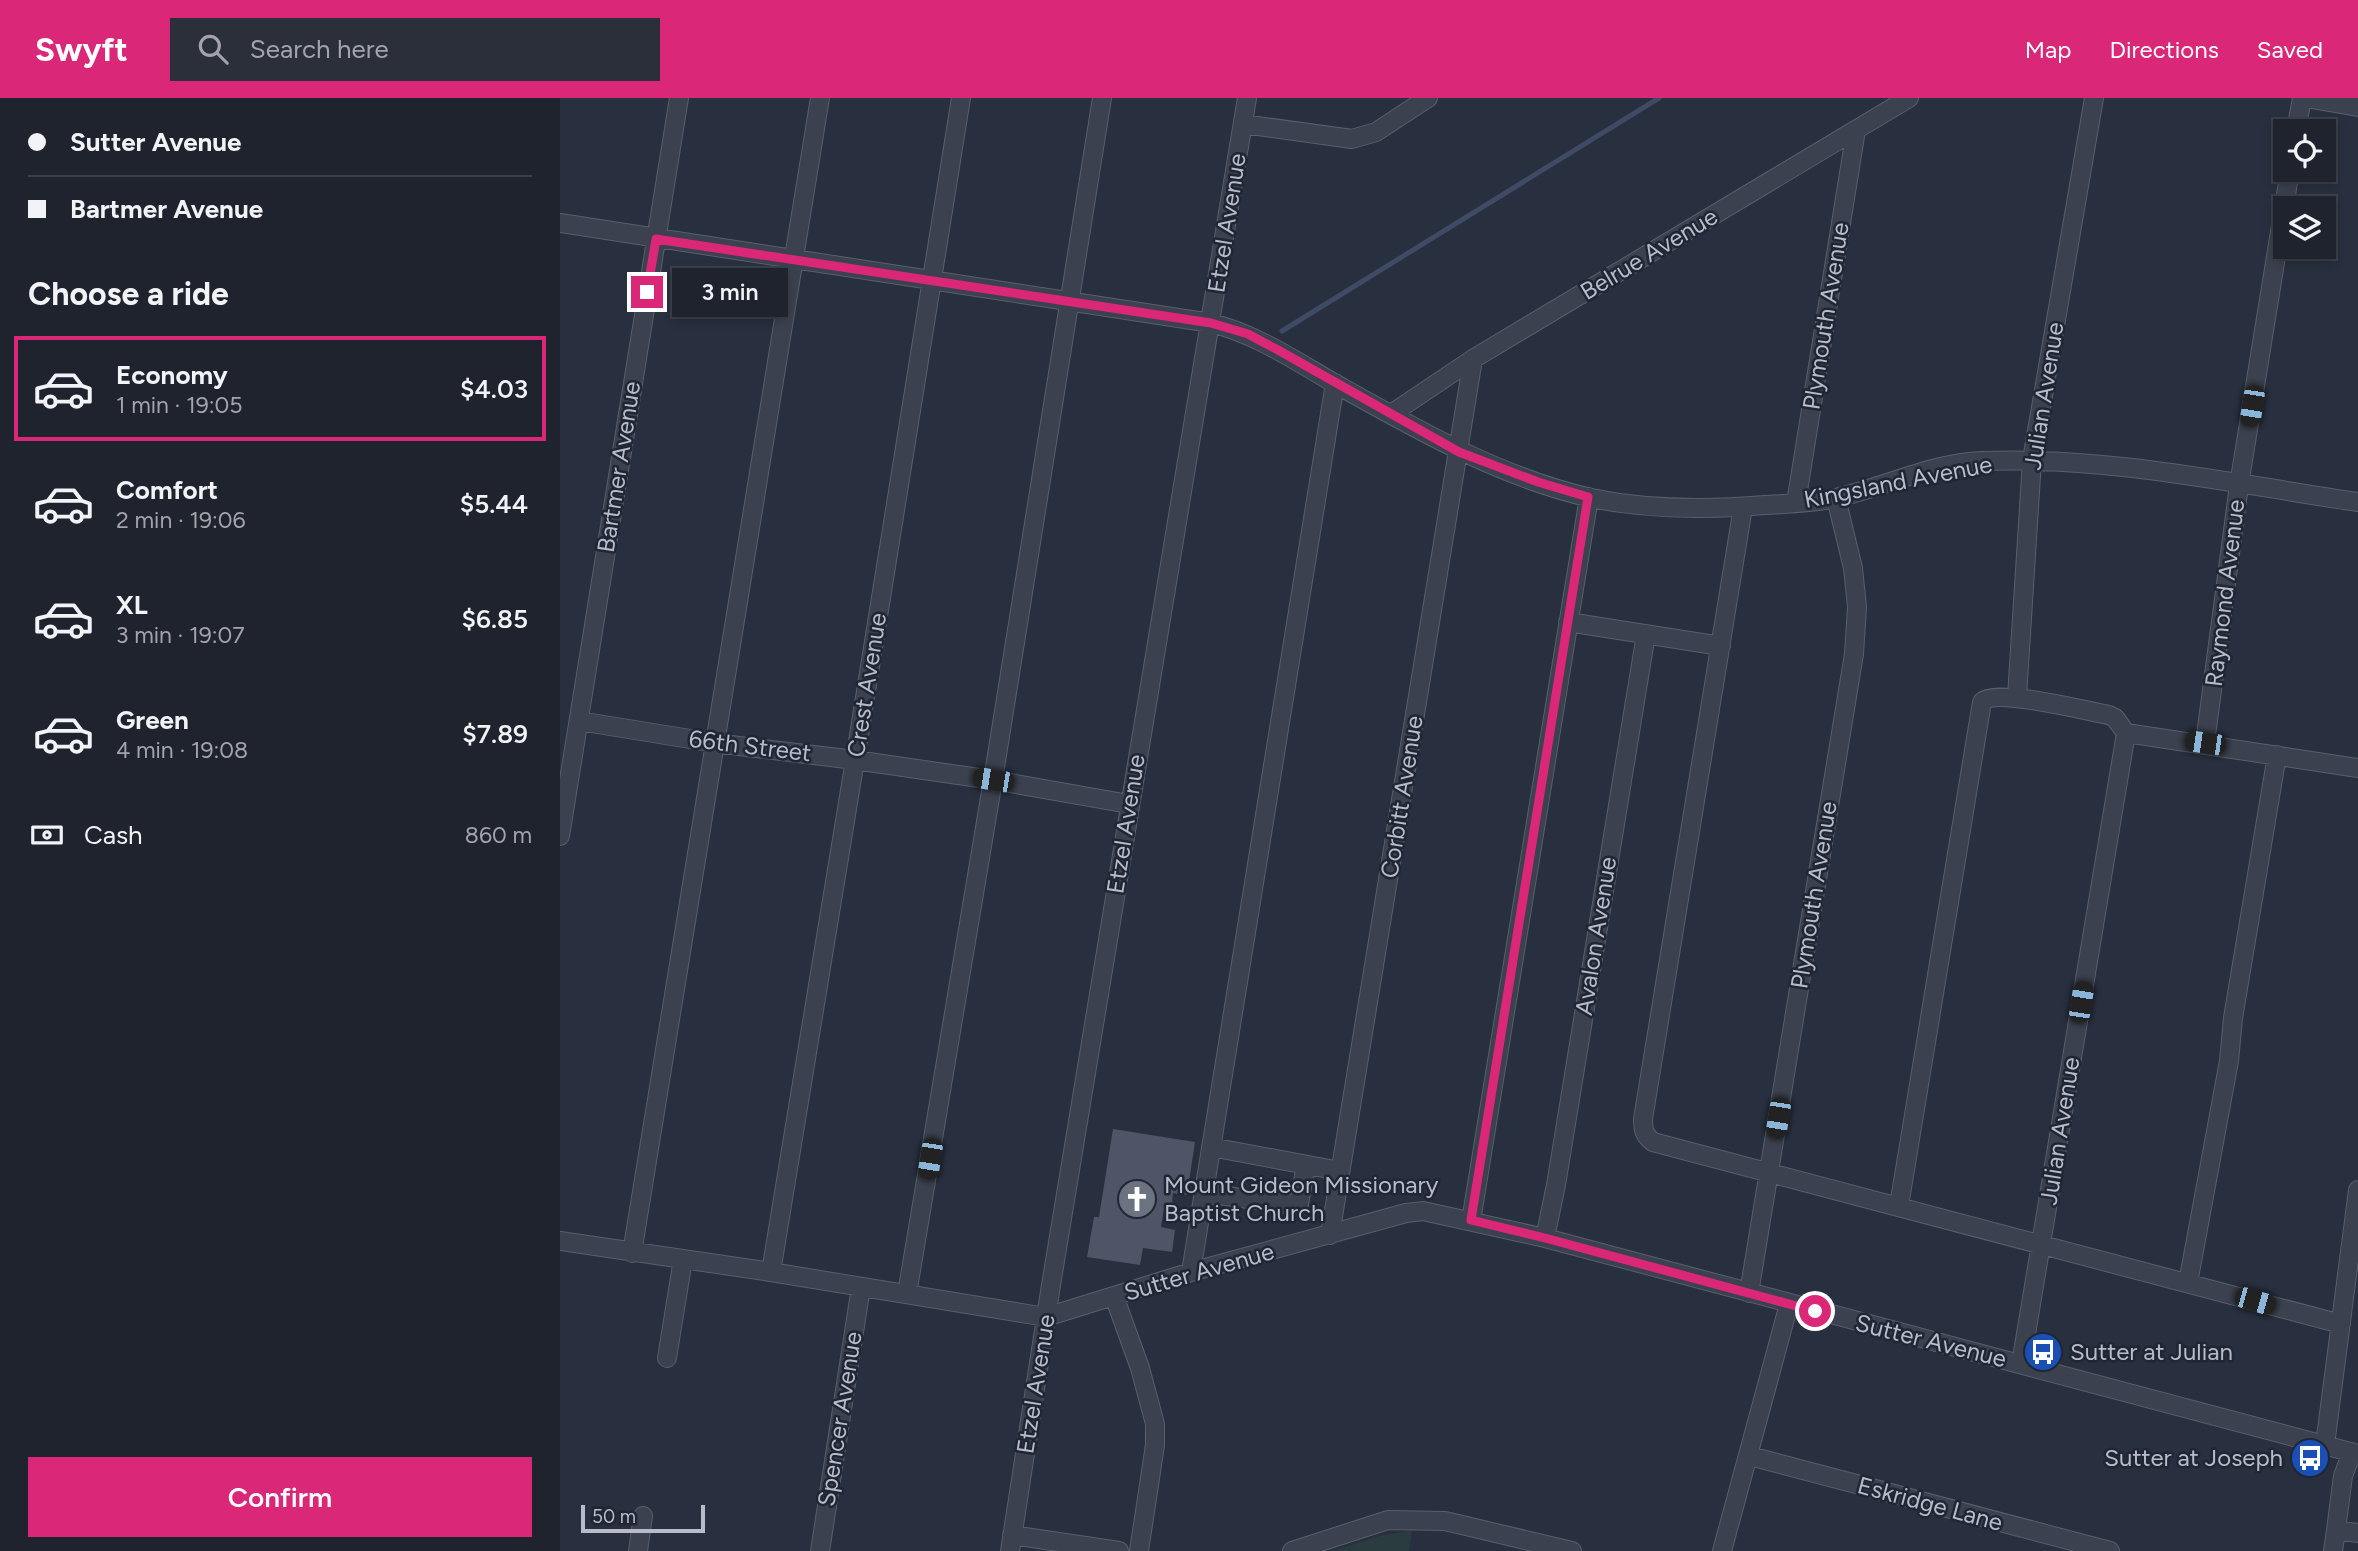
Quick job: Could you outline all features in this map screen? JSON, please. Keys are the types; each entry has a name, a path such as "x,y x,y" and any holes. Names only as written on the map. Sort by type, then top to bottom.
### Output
{"street":[{"name":"Bartmer Avenue","path":"560,836 679,98"},
{"path":"632,1252 820,98"},
{"name":"Crest Avenue","path":"771,1272 961,98"},
{"path":"907,1294 993,780 1102,98"},
{"name":"Etzel Avenue","path":"1011,1543 1129,804 1247,98"},
{"path":"1243,124 1352,139 1376,132 1428,98"},
{"name":"Belrue Avenue","path":"1391,414 1474,359 1909,98"},
{"name":"Julian Avenue","path":"2017,698 2032,460 2094,98"},
{"path":"2300,119 2304,98 2358,107"},
{"name":"Plymouth Avenue","path":"1796,503 1856,130"},
{"name":"Raymond Avenue","path":"2205,743 2239,485 2288,182"},
{"name":"Kingsland Avenue","path":"560,223 1211,323 1248,334 1459,452 1538,482 1588,497 1646,506 1708,510 1796,503 1836,498 1967,463 2032,460 2126,467 2358,502"},
{"name":"Corbitt Avenue","path":"1330,1235 1474,359"},
{"path":"1191,1272 1335,383"},
{"path":"1471,1220 1588,497"},
{"name":"Plymouth Avenue","path":"1749,1293 1854,654 1857,607 1853,568 1836,498"},
{"path":"1743,507 1643,1129 1646,1136 1653,1142 2341,1324"},
{"path":"1568,622 1721,646"},
{"name":"Avalon Avenue","path":"1545,1238 1556,1185 1646,634"},
{"path":"1899,1206 1982,702 1992,696 2017,698 2109,715 2115,718 2126,733 2358,768"},
{"name":"66th Street","path":"579,721 715,743 993,780 1129,804"},
{"name":"Julian Avenue","path":"2021,1364 2126,733"},
{"path":"2188,1283 2229,1061 2233,1018 2277,755"},
{"path":"1211,1147 1340,1171"},
{"path":"1204,1193 1294,1205 1299,1203 1306,1165"},
{"path":"2325,1445 2358,1190"},
{"name":"Sutter Avenue","path":"560,1241 1046,1317 1191,1272 1406,1213 1423,1211 1545,1238 2355,1453"},
{"path":"667,1358 683,1259"},
{"name":"Spencer Avenue","path":"820,1551 861,1287"},
{"path":"1114,1296 1140,1368 1155,1424 1155,1445 1139,1551"},
{"path":"1723,1551 1790,1304"},
{"path":"2333,1551 2343,1476 2355,1453"},
{"name":"Eskridge Lane","path":"1749,1457 2110,1551"},
{"path":"638,1551 643,1516"},
{"path":"1292,1551 1388,1520 1445,1521 1536,1546 1572,1551"},
{"path":"2336,1530 2358,1532"},
{"path":"1011,1543 1112,1550"}],"shaded area":[{"path":"1412,1530 1409,1551 1333,1551 1379,1536"}],"building":[{"name":"Mount Gideon Missionary Baptist Church","path":"1113,1129 1195,1142 1187,1195 1173,1193 1172,1204 1165,1203 1161,1227 1175,1230 1172,1252 1143,1248 1140,1265 1087,1257 1094,1217 1099,1217"}],"waterway":[{"path":"1282,331 1659,98"}],"place":[{"name":"Mount Gideon Missionary Baptist Church","path":"1137,1199"},
{"name":"Sutter at Julian","path":"2043,1352"},
{"name":"Sutter at Joseph","path":"2310,1458"}],"route":[{"path":"647,292 656,239 1211,323 1248,334 1459,452 1538,482 1588,497 1471,1220 1815,1311"}]}
